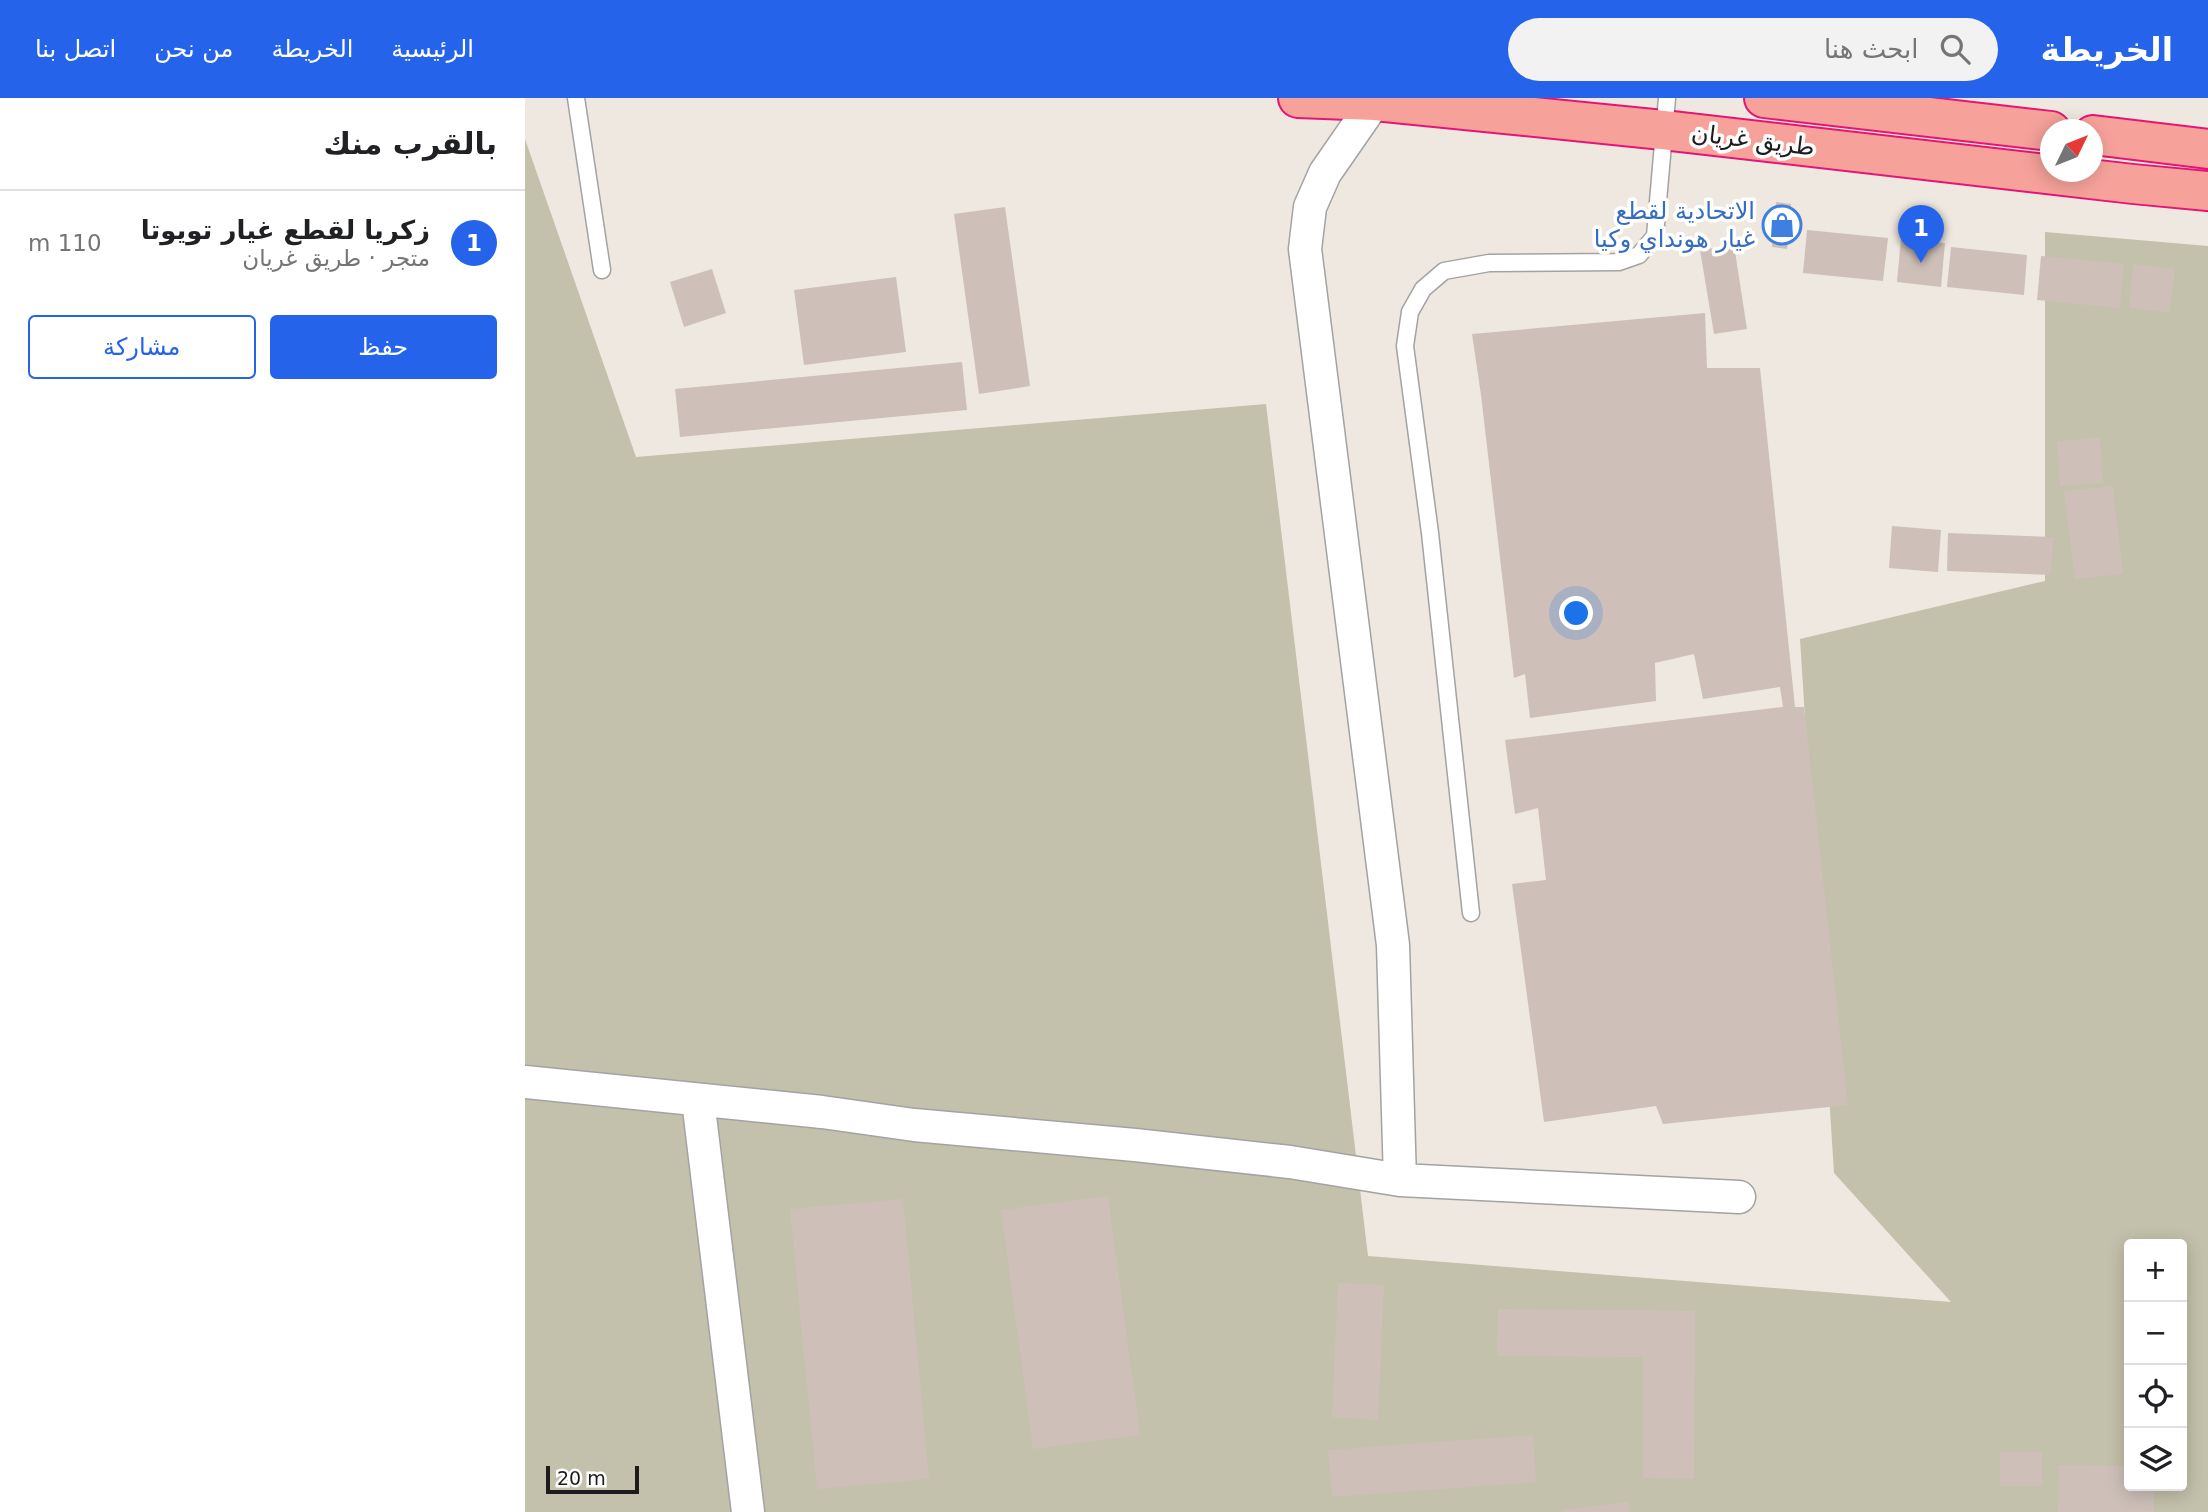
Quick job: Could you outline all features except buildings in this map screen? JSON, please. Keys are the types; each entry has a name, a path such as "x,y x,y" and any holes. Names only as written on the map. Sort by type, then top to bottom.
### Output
{"highway":[{"name":"طريق غريان","path":"1298,98 1376,99 1665,114 2133,184 2208,191"},
{"name":"طريق غريان","path":"1764,98 2040,130"},
{"path":"2103,136 2208,149"}],"street":[{"path":"1376,99 1325,173 1310,207 1305,249 1393,945 1400,1180"},
{"path":"525,1083 1290,1162 1400,1180 1739,1197"},
{"path":"698,1100 748,1512"}],"lane":[{"path":"576,98 601,270"},
{"path":"1471,913 1430,533 1405,346 1410,312 1423,289 1444,271 1489,263 1619,262 1639,255 1655,236 1665,114"}],"shaded area":[{"path":"525,139 636,457 1266,404 1368,1256 1951,1302 1834,1173 1800,639 2045,581 2045,232 2208,246 2208,1512 525,1512"}],"place":[{"name":"الاتحادية لقطع غيار هونداي وكيا","path":"1782,225"},
{"name":"زكريا لقطع غيار تويوتا","path":"1921,263"}]}
